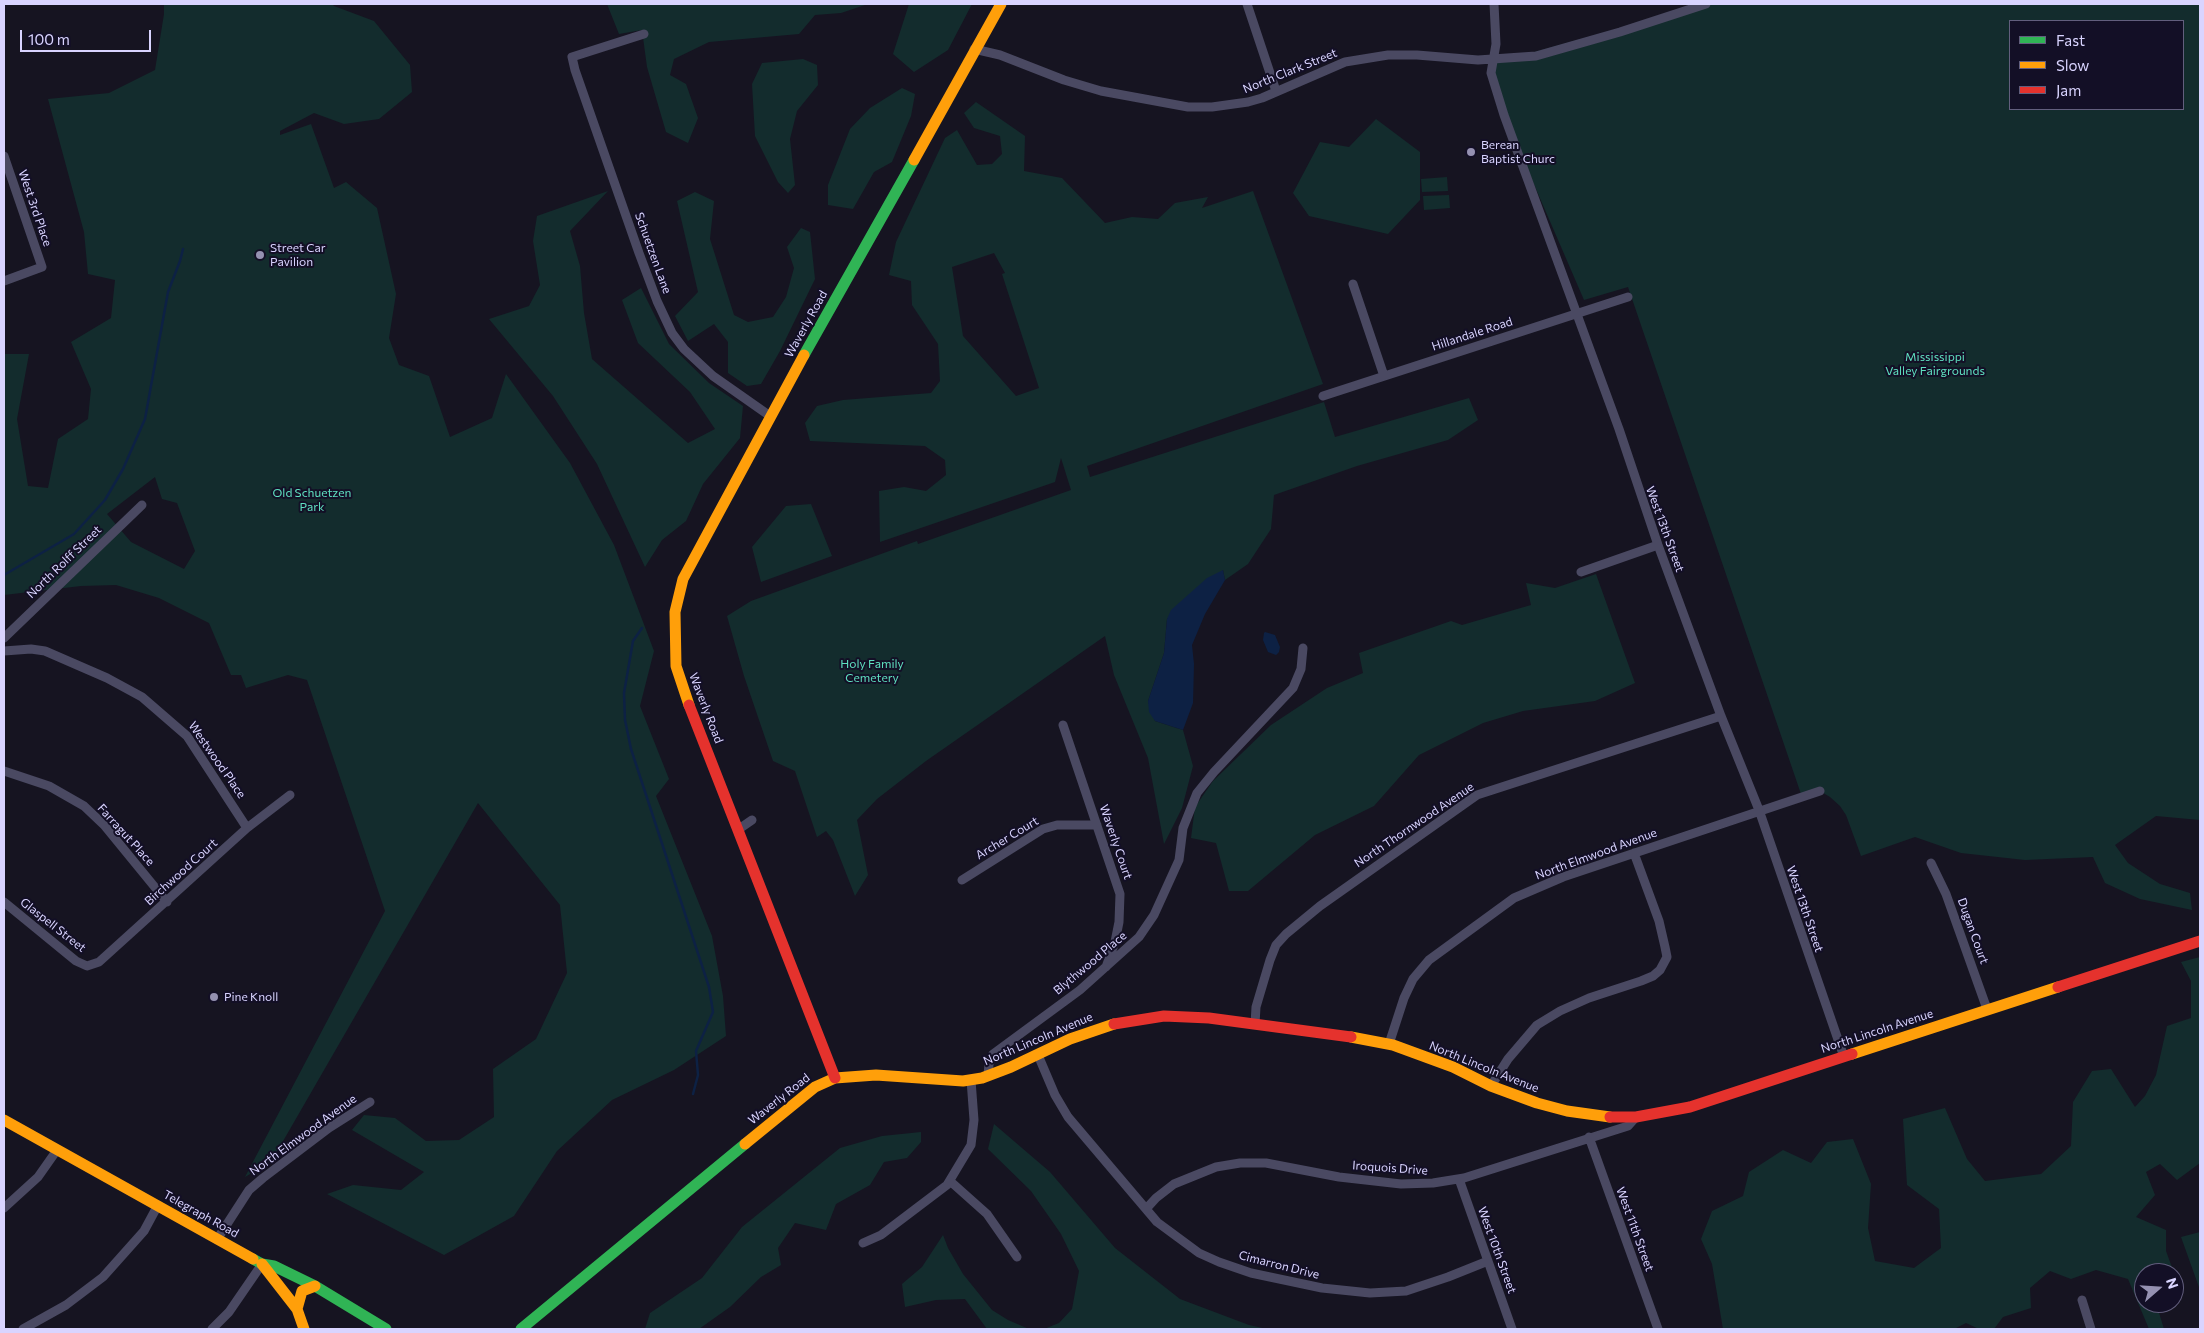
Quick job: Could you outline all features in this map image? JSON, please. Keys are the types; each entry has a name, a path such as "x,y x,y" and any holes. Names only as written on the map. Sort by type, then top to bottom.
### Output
{"street":[{"name":"Waverly Road","path":"521,1329 815,1087 835,1078 680,681 676,666 675,612 683,579 770,416 1000,4"},
{"path":"1247,4 1276,91"},
{"name":"West 13th Street","path":"1494,4 1496,44 1491,73 1504,115 1619,430 1658,545 1721,716 1759,810 1844,1057"},
{"name":"North Clark Street","path":"974,49 1000,56 1064,80 1101,91 1188,107 1212,107 1248,102 1345,62 1388,55 1417,54 1494,60 1536,56 1620,32 1679,8 1706,4"},
{"name":"Schuetzen Lane","path":"644,34 572,57 638,253 672,333 684,349 713,376 770,416"},
{"name":"West 3rd Place","path":"4,156 42,267 4,281"},
{"path":"1353,284 1384,376"},
{"name":"Hillandale Road","path":"1323,396 1628,297"},
{"name":"North Rolff Street","path":"4,638 142,505"},
{"path":"1580,572 1658,545"},
{"name":"Blythwood Place","path":"988,1075 989,1064 993,1054 1080,990 1139,937 1154,915 1180,860 1183,828 1197,793 1214,772 1293,688 1301,669 1303,648"},
{"name":"Westwood Place","path":"4,651 31,649 45,651 83,667 142,697 176,724 187,736 247,828"},
{"name":"North Thornwood Avenue","path":"1255,1024 1256,1007 1270,960 1276,946 1286,934 1320,906 1469,800 1477,795 1721,716"},
{"name":"Waverly Court","path":"1063,725 1120,894 1119,922 1115,942 1105,969"},
{"name":"Farragut Place","path":"4,771 49,786 84,806 104,825 167,902"},
{"name":"North Elmwood Avenue","path":"1389,1044 1410,985 1429,960 1514,898 1563,877 1820,791"},
{"name":"Birchwood Court","path":"87,966 99,962 247,828 290,795"},
{"path":"739,829 752,820"},
{"name":"Archer Court","path":"962,880 1044,829 1057,825 1097,825"},
{"path":"1491,1086 1508,1059 1537,1025 1582,1001 1641,981 1653,976 1660,970 1667,957 1665,947 1659,922 1634,853"},
{"name":"Dugan Court","path":"1931,862 1946,894 1987,1009"},
{"name":"Glaspell Street","path":"4,902 76,961 87,966"},
{"name":"North Lincoln Avenue","path":"835,1078 876,1075 971,1080 1038,1055 1070,1039 1108,1025 1164,1016 1209,1018 1389,1044 1453,1067 1491,1086 1537,1104 1567,1111 1636,1118 1690,1107 2200,941"},
{"name":"Cimarron Drive","path":"1038,1055 1055,1095 1068,1117 1157,1222 1176,1238 1199,1253 1251,1273 1322,1288 1370,1293 1406,1291 1488,1261"},
{"path":"863,1243 881,1235 950,1181 971,1145 974,1120 971,1080"},
{"name":"North Elmwood Avenue","path":"218,1238 249,1190 329,1128 370,1102"},
{"name":"Iroquois Drive","path":"1146,1209 1156,1198 1174,1184 1216,1167 1240,1163 1266,1163 1339,1177 1401,1184 1433,1183 1459,1179 1628,1126 1636,1118"},
{"name":"Telegraph Road","path":"4,1120 262,1264 274,1266 315,1286 386,1329"},
{"name":"West 11th Street","path":"1589,1137 1658,1329"},
{"path":"4,1208 38,1177 57,1150"},
{"name":"West 10th Street","path":"1459,1179 1512,1329"},
{"path":"950,1181 987,1214 1017,1257"},
{"path":"23,1329 66,1305 103,1277 144,1231 158,1205"},
{"path":"212,1329 229,1312 262,1264 287,1294 304,1329"},
{"path":"296,1310 302,1291 315,1286"},
{"path":"2082,1300 2091,1329"}],"green space":[{"name":"Old Schuetzen Park","path":"164,4 332,4 374,21 410,65 412,92 379,119 344,124 314,113 280,131 280,135 311,124 334,188 346,182 377,208 396,294 389,338 399,365 429,376 450,437 492,418 506,374 570,463 614,545 654,651 640,706 669,779 656,796 712,936 723,996 726,1036 674,1070 612,1100 557,1151 514,1216 444,1255 327,1194 353,1185 401,1190 424,1172 352,1130 364,1115 395,1118 426,1141 459,1140 494,1117 493,1069 536,1039 567,973 560,905 478,803 271,1162 245,1177 385,911 307,680 288,675 246,688 241,675 231,675 209,623 159,598 116,585 81,586 4,595 4,354 29,354 17,419 28,486 48,488 58,439 88,419 91,389 71,342 111,318 115,280 88,274 84,232 48,99 109,93 155,70","holes":["155,477 162,499 177,503 195,551 184,569 131,542 107,514"]},
{"path":"607,4 868,4 841,13 815,15 799,34 709,42 674,59 670,75 686,84 698,118 688,143 666,132 647,67 642,30 619,34"},
{"path":"909,4 972,4 948,50 914,72 893,54"},
{"name":"Mississippi Valley Fairgrounds","path":"1706,4 2200,4 2200,820 2156,816 2115,845 2128,863 2160,884 2190,893 2192,910 2140,899 2105,883 2093,857 2025,860 1961,853 1915,837 1861,856 1846,815 1840,806 1820,791 1802,797 1628,287 1584,300 1504,115 1491,73 1494,60 1509,59"},
{"path":"803,59 817,65 818,85 797,111 790,139 795,185 788,193 778,182 755,136 752,84 762,63"},
{"path":"902,88 915,94 911,116 892,162 874,172 853,209 828,205 828,185 850,129 870,108"},
{"name":"Holy Family Cemetery","path":"976,102 1025,136 1024,171 1062,178 1105,223 1132,217 1158,219 1175,203 1208,197 1202,208 1253,191 1323,384 1087,466 1090,477 1324,402 1335,437 1469,398 1478,420 1448,440 1357,466 1274,495 1271,529 1248,564 1225,580 1223,570 1167,619 1164,653 1148,701 1155,721 1183,730 1193,766 1182,808 1164,844 1148,758 1114,675 1105,636 926,761 877,799 857,820 868,875 855,896 833,840 826,831 817,837 795,771 773,761 744,676 727,616 751,601 917,541 918,544 1071,490 1061,458 1055,482 880,542 879,491 904,487 926,491 946,475 945,460 925,446 810,441 805,423 817,406 843,400 931,393 940,381 938,344 912,305 911,281 889,275 896,242 945,138 957,130 977,165 992,164 1002,154 1000,136 974,128 964,113","holes":["994,253 1005,273 1002,274 1039,388 1016,396 963,336 952,267"]},
{"path":"1376,119 1420,152 1420,200 1388,234 1309,216 1293,193 1320,142 1349,147"},
{"path":"1447,177 1448,191 1422,192 1421,179"},
{"path":"608,191 570,231 580,266 584,313 592,359 688,443 715,429 690,392 638,343 622,300 641,288 669,344 709,383 743,406 740,438 703,484 686,521 662,540 645,567 597,464 553,396 489,319 529,306 540,285 533,241 537,216"},
{"path":"695,192 714,201 710,239 734,315 748,322 773,317 786,297 794,268 787,247 801,228 810,232 815,279 780,351 761,384 747,386 728,373 728,342 714,324 688,341 675,316 698,292 677,201"},
{"path":"1449,195 1450,208 1424,210 1423,196"},
{"path":"811,504 832,556 761,582 752,547 786,506"},
{"path":"1596,574 1635,683 1595,701 1523,711 1483,723 1419,755 1374,806 1315,835 1248,891 1229,891 1216,843 1191,838 1195,807 1213,781 1271,725 1327,688 1363,673 1359,653 1451,621 1462,625 1531,605 1526,583 1555,588"},
{"path":"2200,957 2200,1163 2177,1180 2160,1164 2146,1172 2155,1195 2136,1217 2166,1230 2166,1251 2170,1263 2134,1263 2134,1293 2128,1279 2096,1270 2071,1279 2050,1271 2030,1288 2031,1308 2003,1317 1994,1329 1979,1329 1966,1323 1954,1329 1723,1329 1712,1264 1701,1239 1712,1211 1743,1196 1749,1172 1783,1150 1811,1163 1827,1142 1853,1139 1871,1184 1868,1228 1875,1261 1914,1268 1941,1248 1939,1209 1907,1185 1903,1119 1945,1108 1967,1159 1985,1181 2041,1174 2071,1146 2073,1102 2092,1071 2111,1069 2135,1107 2145,1096 2156,1075 2167,1026 2191,1018 2191,981 2181,962"},
{"path":"994,1124 1050,1172 1115,1248 1180,1299 1249,1325 1267,1329 1044,1329 1059,1323 1072,1309 1079,1271 1061,1234 1031,1191 988,1149"},
{"path":"921,1132 921,1142 907,1158 884,1162 870,1185 836,1204 826,1230 795,1223 778,1248 781,1265 761,1277 730,1307 699,1329 645,1329 650,1313 702,1278 742,1227 840,1148 882,1136"},
{"path":"2200,1232 2200,1290 2181,1237"},
{"path":"943,1235 963,1274 992,1310 1008,1320 1029,1329 987,1329 965,1299 936,1300 905,1307 902,1284 922,1267"},
{"path":"2142,1313 2159,1313 2164,1329 2149,1329"}],"water":[{"path":"1223,570 1225,580 1205,614 1192,645 1194,664 1193,703 1183,730 1155,721 1149,712 1148,701 1164,653 1167,619 1171,610 1207,578"},
{"path":"1265,632 1275,635 1280,647 1276,655 1268,652 1263,640"}],"waterway":[{"path":"4,575 74,534 105,500 123,469 145,419 168,292 183,249"},
{"path":"642,628 633,641 624,693 625,720 631,749 709,987 713,1012 696,1051 698,1075 693,1094"}],"traffic: fast":[{"path":"804,355 914,160"},
{"path":"521,1329 745,1144"},
{"path":"253,1259 262,1264 274,1266 315,1286 386,1329"}],"traffic: slow":[{"path":"914,160 1001,4"},
{"path":"689,705 676,666 675,612 683,579 804,355"},
{"path":"1852,1054 2058,987"},
{"path":"745,1144 815,1087 835,1078 876,1075 963,1081 982,1078 1011,1067 1070,1039 1114,1024"},
{"path":"1351,1037 1393,1045 1453,1067 1491,1086 1537,1103 1567,1111 1610,1117"},
{"path":"4,1120 253,1259"},
{"path":"262,1264 297,1309 304,1329"},
{"path":"297,1309 302,1291 315,1286"}],"traffic: jam":[{"path":"689,705 835,1078"},
{"path":"2058,987 2200,941"},
{"path":"1114,1024 1164,1016 1209,1018 1351,1037"},
{"path":"1610,1117 1636,1117 1690,1107 1852,1054"}],"place":[{"name":"Berean Baptist Churc","path":"1471,152"},
{"name":"Street Car Pavilion","path":"260,255"},
{"name":"Pine Knoll","path":"214,997"}]}
